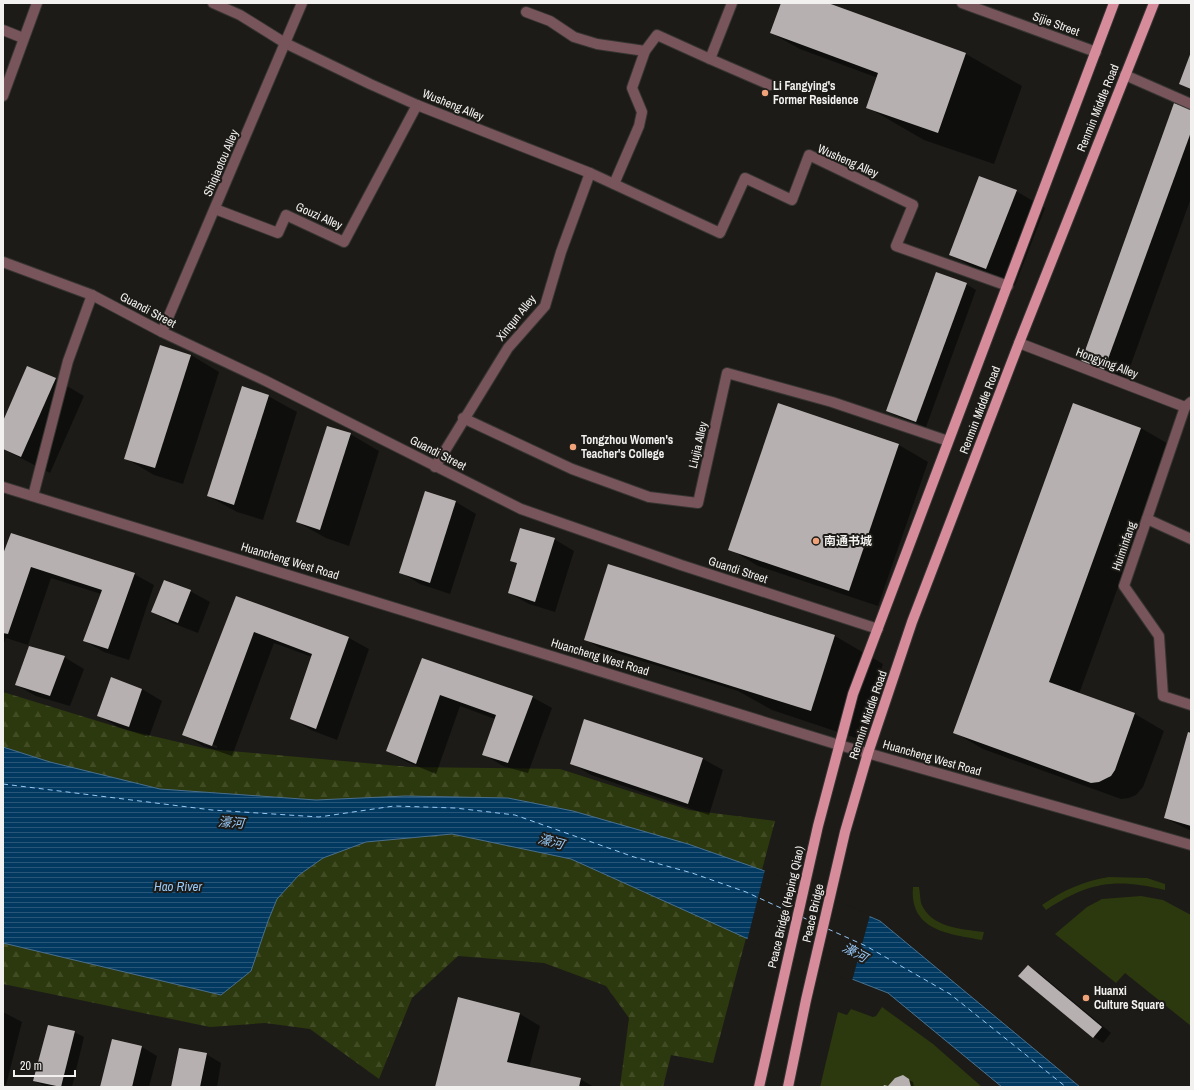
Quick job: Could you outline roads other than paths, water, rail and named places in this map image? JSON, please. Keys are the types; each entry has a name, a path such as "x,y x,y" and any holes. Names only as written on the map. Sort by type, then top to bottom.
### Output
{"main road":[{"name":"Renmin Middle Road","path":"818,826 853,694 1114,3"},
{"name":"Renmin Middle Road","path":"845,832 868,753 912,622 1019,343 1154,3"},
{"name":"Peace Bridge (Heping Qiao)","path":"759,1087 818,826"},
{"name":"Peace Bridge","path":"788,1087 806,1000 845,832"}],"street":[{"path":"3,96 37,3"},
{"name":"Wusheng Alley","path":"213,3 240,15 285,43 417,105 590,173 720,233 745,178 792,200 809,155 913,205 896,246 1008,286"},
{"name":"Shiqiaotou Alley","path":"162,332 302,3"},
{"path":"710,59 732,3"},
{"name":"Sijie Street","path":"962,3 1096,52"},
{"path":"526,12 550,21 574,37 597,44 645,51"},
{"path":"3,30 23,38"},
{"path":"614,184 642,112 632,88 645,51 657,35 770,85"},
{"path":"1125,75 1191,104"},
{"name":"Gouzi Alley","path":"215,209 278,233 286,215 344,242 417,105"},
{"name":"Xinqun Alley","path":"435,467 463,418 508,348 545,306 561,252 590,173"},
{"name":"Guandi Street","path":"3,262 92,295 162,332 266,381 521,509 680,565 878,629"},
{"path":"33,496 68,361 92,295"},
{"name":"Hongying Alley","path":"1019,343 1188,405"},
{"name":"Liujia Alley","path":"463,418 572,469 649,497 698,503 727,373 832,402 948,441"},
{"name":"Huiminfang","path":"1188,405 1124,586 1159,636 1163,696 1191,705"},
{"name":"Huancheng West Road","path":"3,487 839,745 1191,844"},
{"path":"1147,519 1191,539"}],"water":[{"name":"Hao River","path":"3,747 50,762 160,789 316,800 405,796 508,798 573,811 688,844 762,870 880,921 1080,1087 1002,1087 888,993 746,938 571,859 452,834 366,842 323,858 299,875 277,899 251,971 221,995 3,943"}],"place":[{"name":"Li Fangying's Former Residence","path":"765,93"},
{"name":"Tongzhou Women's Teacher's College","path":"573,447"},
{"name":"南通书城","path":"816,541"},
{"name":"Huanxi Culture Square","path":"1086,998"}],"water label":[{"name":"濠河","path":"231,822"},
{"name":"濠河","path":"551,841"},
{"name":"濠河","path":"855,952"}]}
